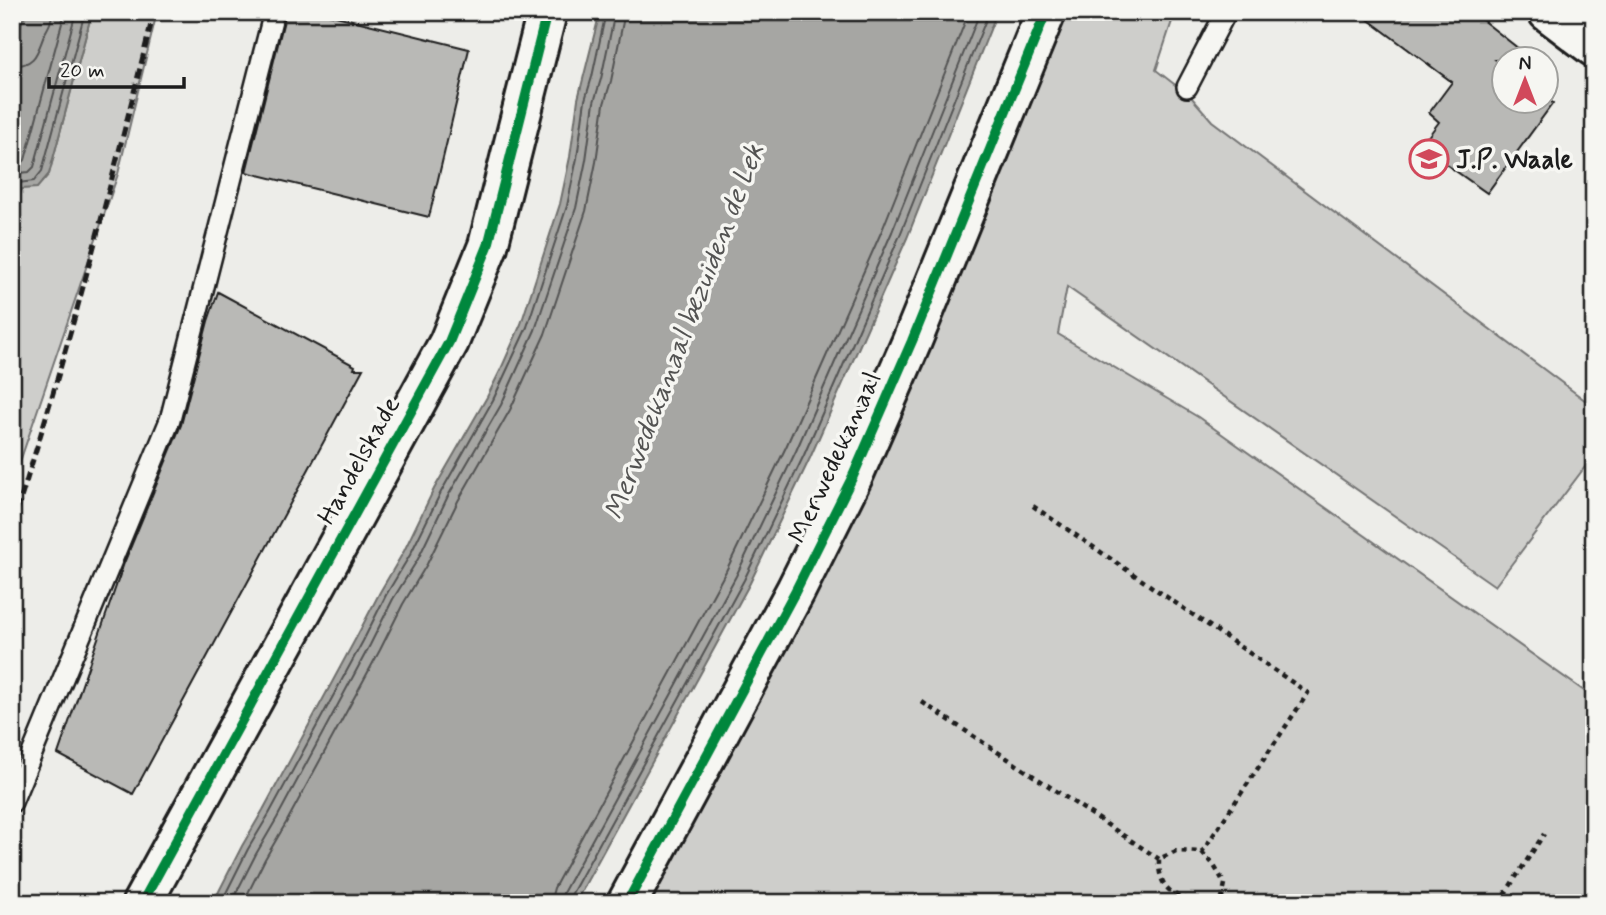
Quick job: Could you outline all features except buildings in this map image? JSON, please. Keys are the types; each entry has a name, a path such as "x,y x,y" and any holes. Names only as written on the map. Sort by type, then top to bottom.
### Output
{"street":[{"name":"Handelskade","path":"142,903 449,342 488,246 547,12"},
{"name":"Merwedekanaal","path":"626,903 796,590 853,476 912,341 1046,12"},
{"path":"1548,12 1594,47"}],"lane":[{"path":"12,802 170,420 274,12"},
{"path":"1187,88 1226,12"}],"path":[{"path":"1032,506 1308,693 1202,852"},
{"path":"922,702 1159,859"},
{"path":"1499,903 1544,834"},
{"path":"1176,851 1202,852 1225,884 1222,902 1200,903 1178,897 1166,887 1158,872 1159,859 1176,851"},
{"path":"1174,903 1178,897"}],"shaded area":[{"path":"12,12 28,12 12,49"},
{"path":"92,12 157,12 118,174 12,485 12,216 22,188 49,174"},
{"path":"1056,12 1175,12 1156,70 1192,98 1212,121 1594,407 1594,455 1495,586 1067,287 1058,334 1198,417 1594,698 1594,903 636,903"}],"water":[{"path":"28,12 92,12 49,174 37,188 22,189 12,216 12,49"},
{"name":"Merwedekanaal bezuiden de Lek","path":"600,12 997,12 907,238 810,458 750,583 575,903 213,903 404,551 434,489 487,397 521,324 560,204 578,99"}],"railway":[{"path":"12,526 70,335 154,12"}],"cycle path":[{"path":"142,903 449,342 488,246 547,12"},
{"path":"627,903 796,590 853,476 912,341 1046,12"}],"place":[{"name":"J.P. Waale","path":"1429,159"}]}
